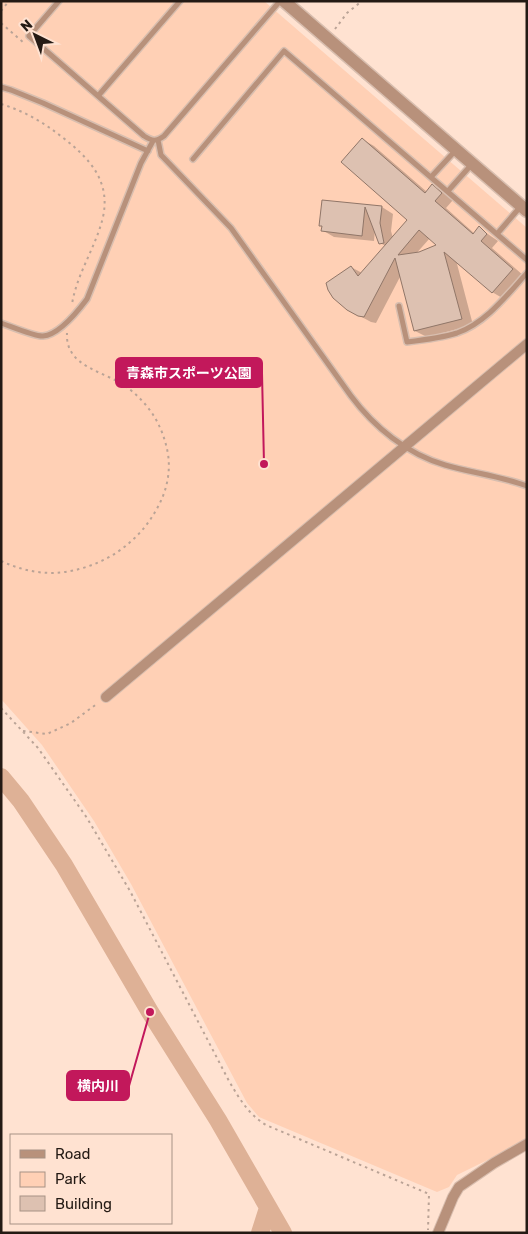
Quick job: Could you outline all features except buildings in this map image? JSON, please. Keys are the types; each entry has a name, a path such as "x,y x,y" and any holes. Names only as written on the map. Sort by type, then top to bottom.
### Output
{"street":[{"path":"282,1 524,208"},
{"path":"106,697 527,344"},
{"path":"438,1233 453,1196 459,1187 494,1163 527,1144"}],"lane":[{"path":"60,1 29,36 144,136 156,141 161,155 231,228 361,409 388,434 426,458 444,465 512,480 527,486"},
{"path":"98,96 180,1"},
{"path":"1,323 42,336 57,331 87,299 114,229 148,151 282,1"},
{"path":"193,159 284,51 527,260"},
{"path":"1,87 42,103 148,151"},
{"path":"431,177 456,150"},
{"path":"448,191 472,163"},
{"path":"497,234 524,208"},
{"path":"399,306 407,342 449,335 480,319 497,306 527,273"}],"path":[{"path":"1,11 9,1"},
{"path":"328,39 347,13 362,1"},
{"path":"1,23 24,43 29,36"},
{"path":"1,104 18,109 45,124 80,151 91,164 101,182 104,207 102,220 77,285 69,318 66,343 71,351 88,368 126,386 151,411 166,441 169,461 166,488 159,506 141,532 120,551 104,560 72,572 54,574 36,573 1,561"},
{"path":"23,731 47,734 72,724 106,697"},
{"path":"1,708 38,748 87,818 130,890 220,1064 243,1104 253,1116 266,1125 429,1194 428,1233"}],"green space":[{"path":"1,1 264,1 527,228 527,1139 457,1175 449,1187 437,1192 259,1117 247,1103 131,884 94,821 42,745 1,699"}],"waterway":[{"path":"1,777 21,801 64,865 150,1012 218,1120 283,1233"},
{"path":"260,1233 268,1208"}],"place":[{"name":"青森市スポーツ公園","path":"264,464"},
{"name":"横内川","path":"150,1012"}]}
